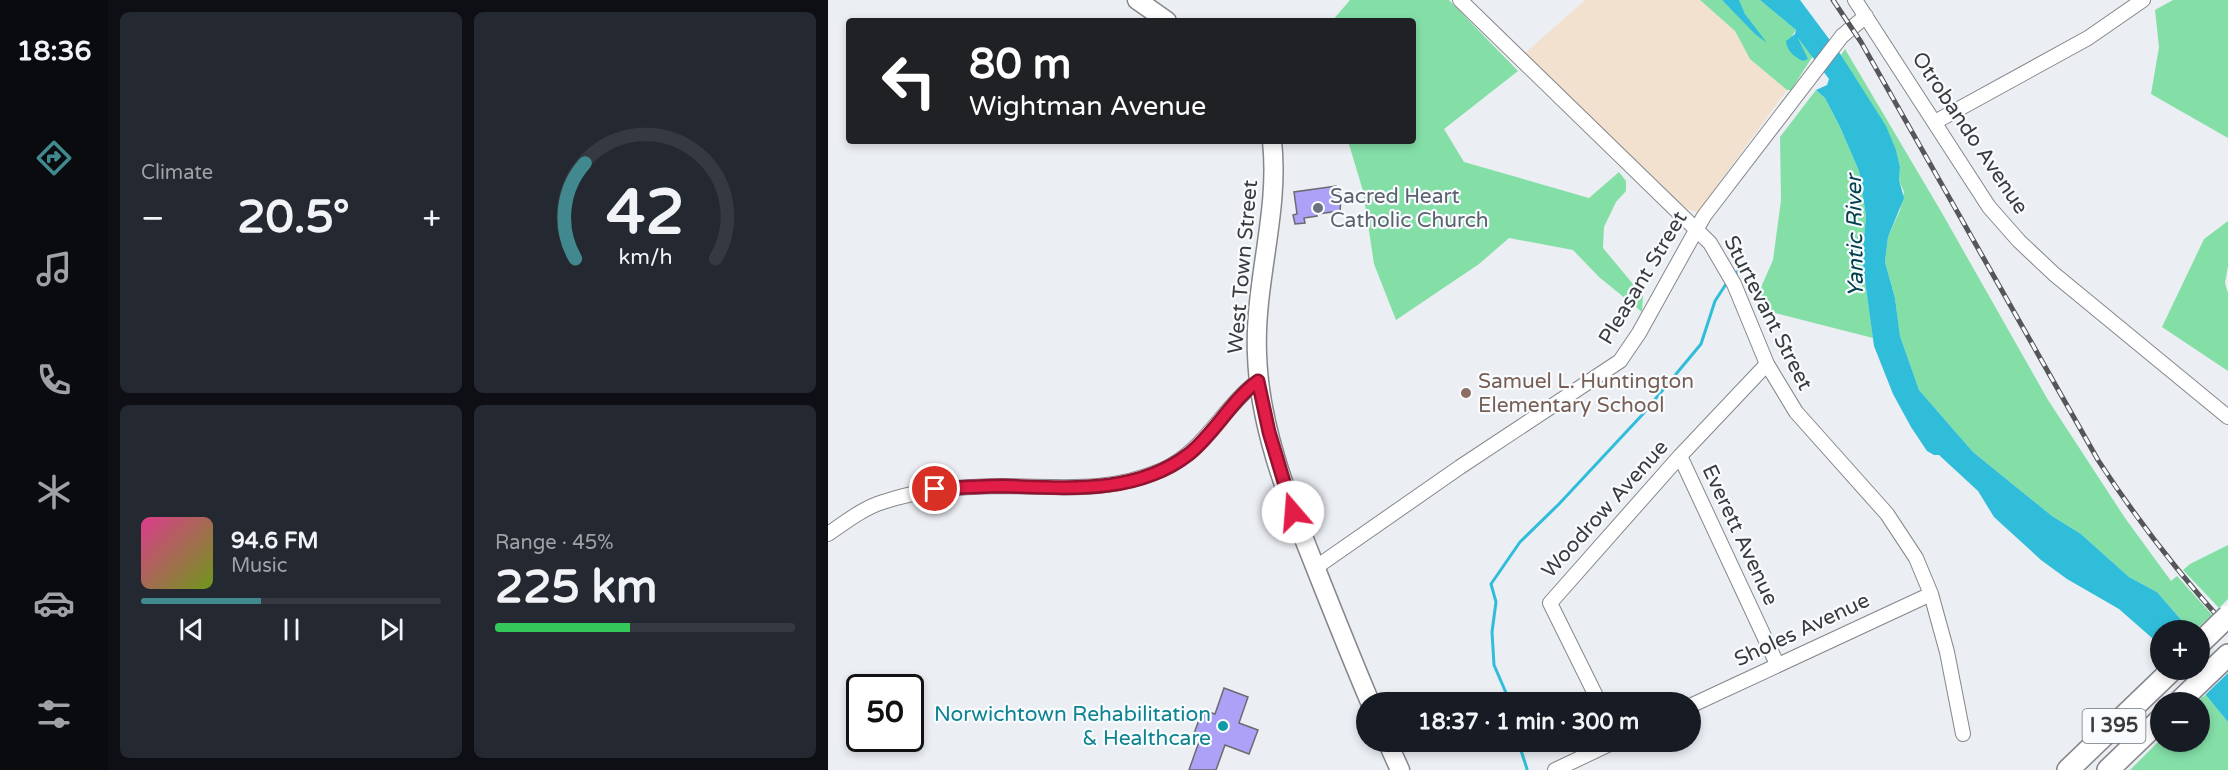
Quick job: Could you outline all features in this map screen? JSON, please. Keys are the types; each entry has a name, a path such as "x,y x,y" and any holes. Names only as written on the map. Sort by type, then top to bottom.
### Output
{"highway":[{"path":"2210,633 2228,616"},
{"path":"2189,692 2228,655"},
{"name":"I 395","path":"2068,770 2162,680"},
{"name":"I 395","path":"2108,770 2150,730"}],"main road":[{"path":"1137,0 1163,18"},
{"name":"West Town Street","path":"1272,144 1273,190 1257,338 1258,381 1281,472 1315,568 1366,692"},
{"path":"1392,752 1400,770"}],"street":[{"name":"Sturtevant Street","path":"1460,0 1710,243 1731,279 1767,364 1796,412 1887,514 1916,558 1931,594 1947,652 1963,734"},
{"name":"Otrobando Avenue","path":"1856,0 1989,207 2019,241 2054,274 2228,417"},
{"path":"1935,122 2088,38 2143,0"},
{"name":"Pleasant Street","path":"1315,568 1460,467 1620,361 1639,333 1710,208 1837,43 1851,27 1866,16"},
{"name":"Woodrow Avenue","path":"1594,692 1550,603 1680,456 1767,364"},
{"path":"828,534 880,502 935,489 1000,486 1062,488 1109,485 1121,484 1153,473 1189,454 1258,381"},
{"name":"Everett Avenue","path":"1680,456 1777,664"},
{"name":"Sholes Avenue","path":"1701,701 1931,594"},
{"path":"1555,770 1593,752"}],"shaded area":[{"path":"1585,0 1700,0 1735,31 1750,59 1787,90 1698,212 1686,209 1523,55"}],"green space":[{"path":"1350,0 1449,0 1518,71 1444,129 1464,162 1589,198 1619,172 1626,181 1626,191 1616,202 1604,227 1603,248 1643,296 1642,312 1599,277 1573,250 1509,238 1479,264 1396,320 1374,264 1363,191 1349,144 1416,144 1416,18 1335,18"},
{"path":"1700,0 1722,0 1763,40 1738,0 1760,0 1796,30 1792,36 1803,49 1798,38 1813,56 1791,90 1787,90 1750,59 1735,31"},
{"path":"2173,0 2228,0 2228,138 2151,94 2159,47 2155,10"},
{"path":"1845,49 1942,213 2048,400 2125,518 2171,581 2177,576 2212,615 2206,620 2181,620 2157,592 2129,577 2081,534 2052,516 1973,452 1919,390 1900,336 1895,298 1885,262 1888,237 1900,210 1904,192 1899,180 1900,167 1896,150 1841,55"},
{"path":"1816,90 1825,98 1859,171 1866,216 1862,259 1873,338 1767,311 1758,294 1773,260 1781,200 1780,137"},
{"path":"2228,221 2228,266 2225,283 2228,293 2228,371 2162,327 2204,239"},
{"path":"2228,545 2228,599 2219,608 2183,570 2190,564"},
{"path":"2210,700 2228,722 2228,770 2130,770 2150,750 2150,752 2210,752"}],"water":[{"path":"1722,0 1739,0 1745,14 1767,43 1755,34"},
{"path":"1760,0 1800,0 1841,55 1886,126 1896,150 1900,167 1899,180 1904,198 1888,237 1885,262 1895,298 1900,336 1919,390 1973,452 2052,516 2081,534 2129,577 2157,592 2181,620 2150,620 2150,636 2119,609 2067,579 2041,560 1994,517 1978,491 1939,455 1927,451 1911,427 1893,394 1874,346 1862,259 1866,216 1859,171 1825,98 1816,90 1827,85 1829,79 1798,38 1808,59 1803,61 1797,58 1788,48 1786,41 1795,34 1796,30"},
{"path":"2228,670 2228,722 2210,700 2210,692 2207,692"}],"pier":[{"path":"2210,649 2228,666 2228,673 2208,692 2199,692 2188,680 2210,680"}],"building":[{"name":"Sacred Heart Catholic Church","path":"1336,186 1341,198 1340,211 1317,214 1317,216 1304,218 1305,223 1295,224 1293,215 1297,214 1294,192"},
{"name":"Norwichtown Rehabilitation & Healthcare","path":"1224,688 1248,697 1239,723 1258,730 1249,754 1225,745 1216,770 1189,770 1201,736 1194,733 1203,710 1215,714"}],"waterway":[{"path":"1733,277 1739,270"},
{"path":"1506,692 1494,665 1492,632 1496,602 1491,584 1520,542 1559,504 1642,415 1701,344 1715,301 1728,281"},
{"path":"1522,752 1527,769"}],"railway":[{"path":"1833,0 1861,42 2098,460 2160,547 2228,628"}],"place":[{"name":"Sacred Heart Catholic Church","path":"1318,208"},
{"name":"Samuel L. Huntington Elementary School","path":"1466,393"},
{"name":"Norwichtown Rehabilitation & Healthcare","path":"1223,726"}],"route":[{"path":"935,489 1000,486 1062,488 1121,484 1164,469 1189,454 1258,381 1269,432 1293,512"}],"water label":[{"name":"Yantic River","path":"1855,236"}]}
